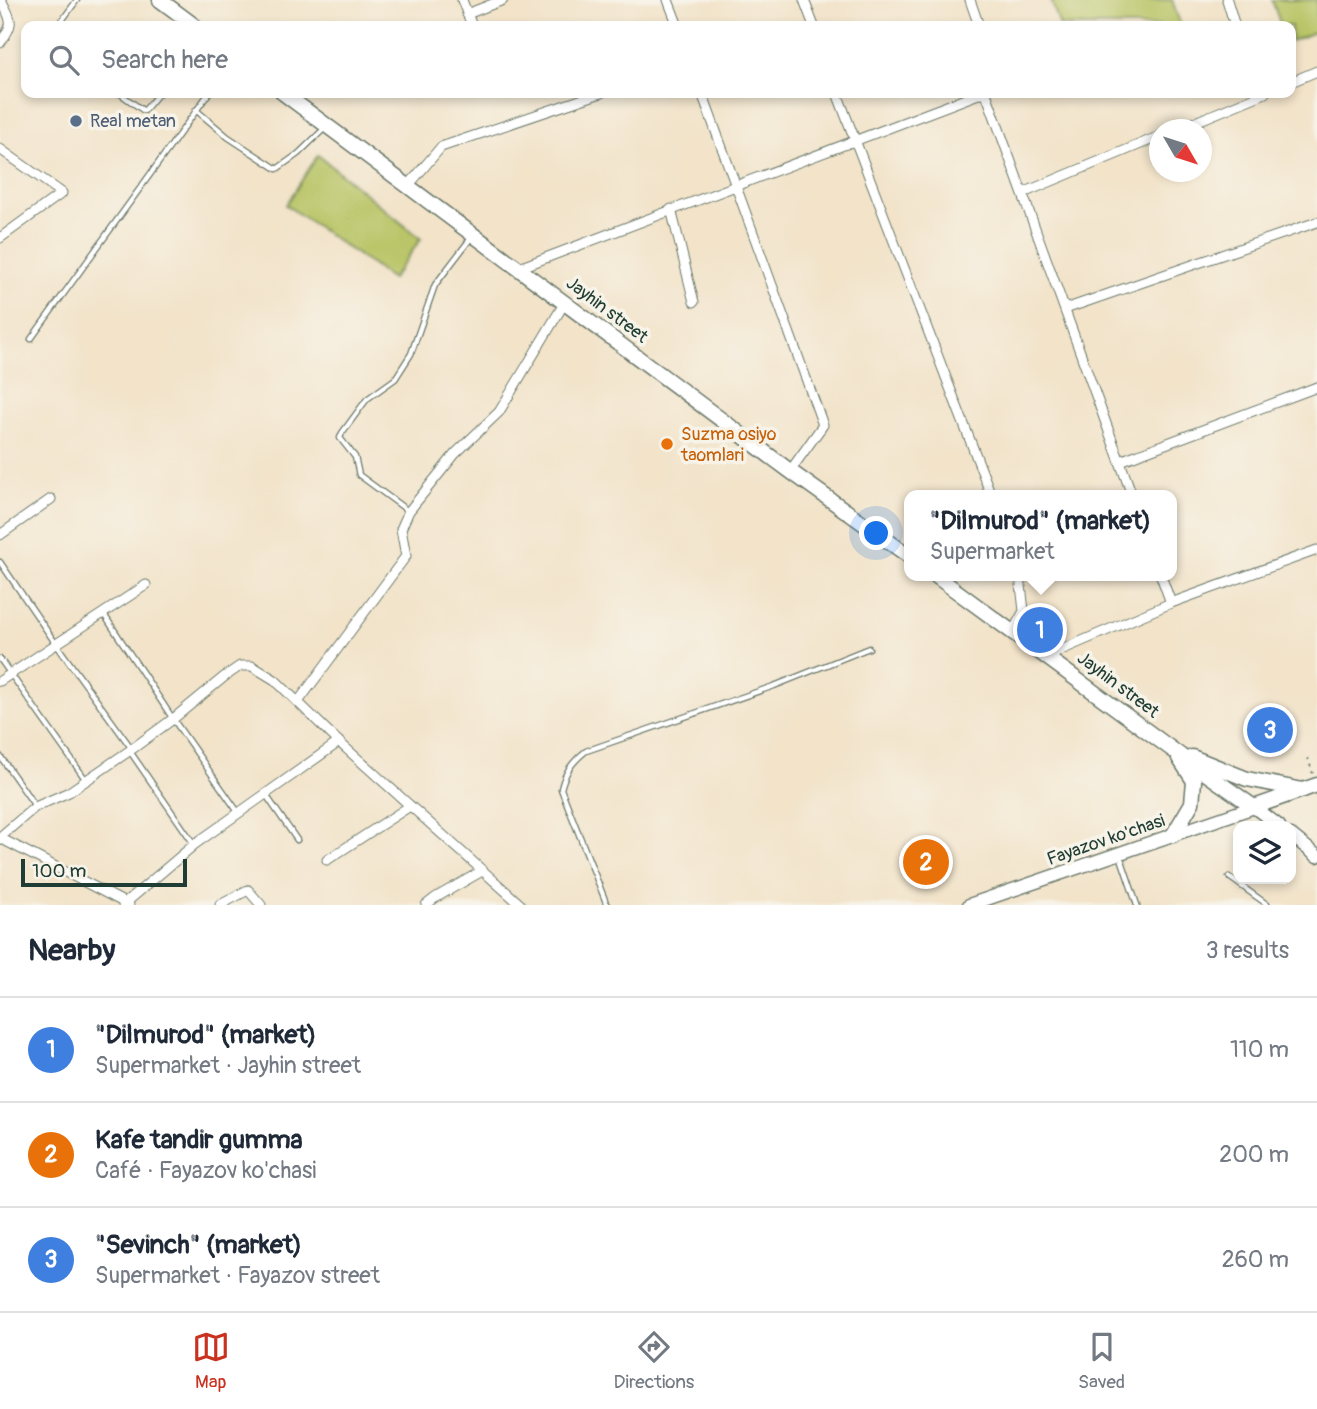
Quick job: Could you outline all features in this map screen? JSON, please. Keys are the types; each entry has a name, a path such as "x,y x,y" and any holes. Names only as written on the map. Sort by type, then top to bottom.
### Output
{"main road":[{"path":"160,0 188,21"},
{"name":"Jayhin street","path":"289,98 790,471 904,552"},
{"name":"Jayhin street","path":"943,581 1174,751"},
{"path":"1174,751 1247,779 1311,788"},
{"path":"1174,751 1272,821"},
{"path":"1173,835 1192,803 1194,781 1174,751"},
{"path":"1254,807 1311,788"},
{"name":"Fayazov ko'chasi","path":"969,905 1254,807"},
{"path":"1296,839 1317,856"}],"street":[{"path":"0,43 10,29 11,20 1,0"},
{"path":"462,0 470,21"},
{"path":"467,14 503,0"},
{"path":"668,0 676,21"},
{"path":"804,0 812,21"},
{"path":"970,0 977,21"},
{"path":"1227,0 1233,21"},
{"path":"1296,80 1317,71"},
{"path":"408,186 441,147 586,98"},
{"path":"704,98 823,425 790,471"},
{"path":"839,98 989,490"},
{"path":"519,268 967,98"},
{"path":"988,98 1130,490"},
{"path":"1202,119 1253,98"},
{"path":"1023,193 1149,141"},
{"path":"0,149 62,193 0,239"},
{"path":"671,209 694,302"},
{"path":"1065,309 1317,222"},
{"path":"298,702 406,556 401,529 409,511 455,454 499,412 565,302"},
{"path":"1119,461 1317,387"},
{"path":"0,535 51,499"},
{"path":"1047,656 1171,603 1317,550"},
{"path":"1013,631 1024,611 1021,581"},
{"path":"1163,581 1171,603"},
{"path":"0,681 146,585"},
{"path":"339,742 195,844 125,904 0,838 35,807 69,792 173,719 240,666 252,666 275,680 339,742 521,905"},
{"path":"327,860 410,806"},
{"path":"426,905 482,871"},
{"path":"220,905 248,890 261,905"}],"lane":[{"path":"62,21 77,0"},
{"path":"126,98 144,111 155,98"},
{"path":"31,340 205,98"},
{"path":"196,110 228,137 277,169 327,127"},
{"path":"409,511 359,475 355,457 340,438 367,400 395,379 411,354 435,285 474,234"},
{"path":"0,562 195,844"},
{"path":"103,613 238,812"},
{"path":"607,905 561,789 564,776 574,761 586,751 774,686 869,648"},
{"path":"0,659 86,780"},
{"path":"0,756 35,807"},
{"path":"266,794 297,840"},
{"path":"1120,854 1137,905"},
{"path":"1229,877 1268,905"}],"green space":[{"path":"1051,0 1172,0 1179,21 1058,21"},
{"path":"1272,0 1317,0 1317,31 1296,39 1296,21 1279,21"},
{"path":"318,155 421,239 392,279 286,205"}],"place":[{"name":"Real metan","path":"76,121"},
{"name":"Suzma osiyo taomlari","path":"667,444"},
{"name":"\"Dilmurod\" (market)","path":"1040,630"},
{"name":"\"Sevinch\" (market)","path":"1270,730"},
{"name":"Kafe tandir gumma","path":"926,862"}]}
